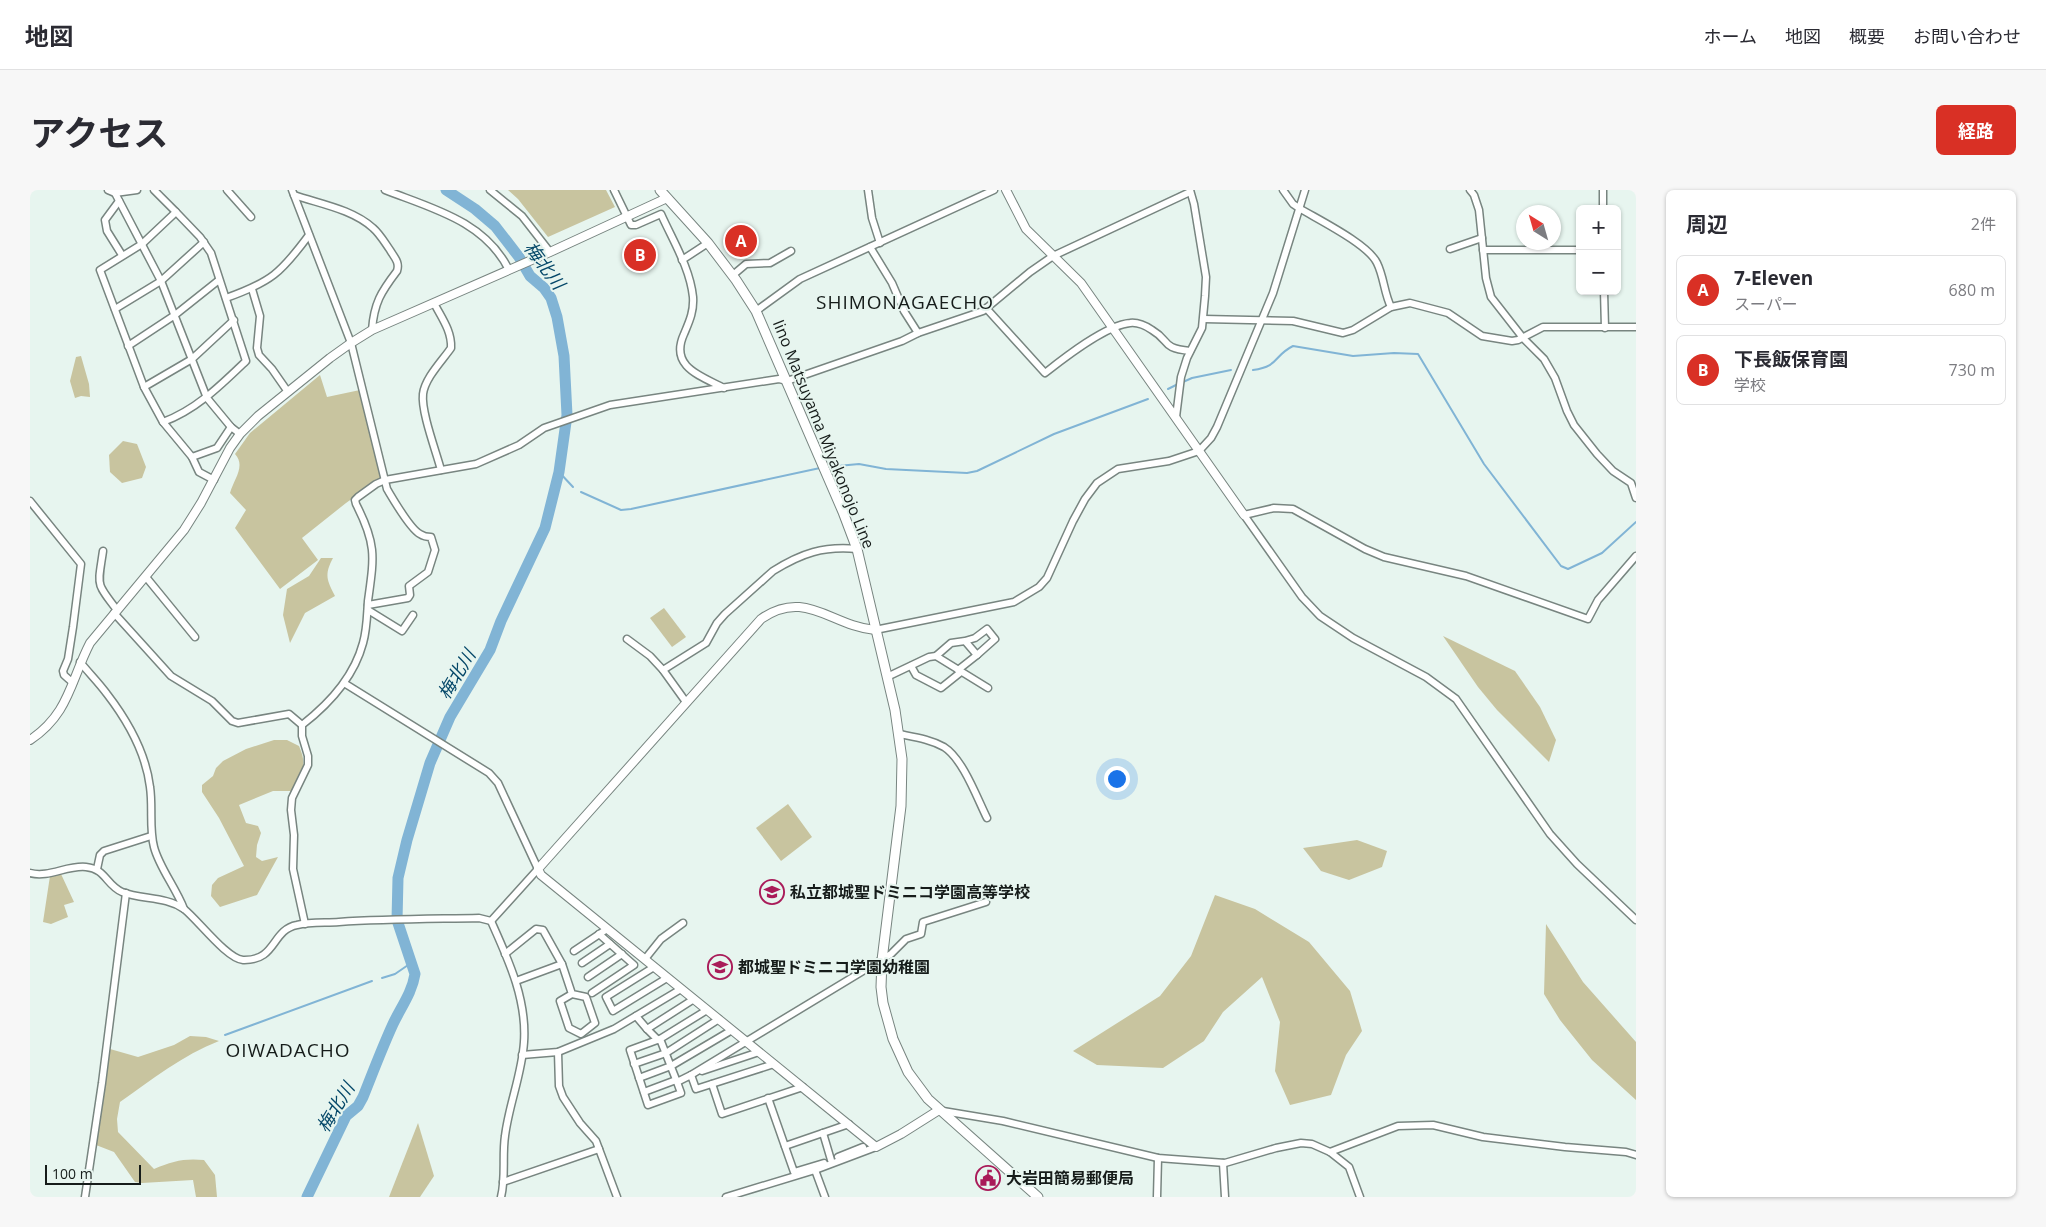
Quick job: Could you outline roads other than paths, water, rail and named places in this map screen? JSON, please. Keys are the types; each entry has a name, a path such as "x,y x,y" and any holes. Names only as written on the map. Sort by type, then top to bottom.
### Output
{"main road":[{"name":"Iino Matsuyama Miyakonojo Line","path":"663,194 708,243 756,311 824,467 857,549 887,677 899,734 902,759 902,806 882,960 881,987 882,1003 893,1039 915,1083 939,1110 1038,1197"}],"street":[{"path":"111,192 137,190"},
{"path":"154,190 204,242 211,253 246,361 207,398 175,418 163,422"},
{"path":"226,190 250,217"},
{"path":"385,190 444,212 471,226 491,244 510,269"},
{"path":"490,190 522,216 550,252"},
{"path":"614,190 631,225 636,225 661,214 682,260 690,283 693,306 691,320 680,343 682,360 687,368 724,388"},
{"path":"868,190 872,218 880,243"},
{"path":"756,311 800,280 994,190"},
{"path":"1006,190 1026,229 1081,283 1302,597 1320,616 1353,638 1433,681 1456,699 1550,834 1577,864 1636,920"},
{"path":"1283,190 1293,204 1369,252 1378,264 1386,296 1391,307"},
{"path":"491,921 755,625 768,614 788,606 811,608 859,629 875,630 1014,602 1030,594 1047,578 1073,520 1097,483 1118,469 1169,461 1199,451 1217,427 1274,293 1305,190"},
{"path":"1470,190 1474,195 1479,210 1486,278 1491,297 1523,338 1544,359 1574,425 1597,454 1614,471 1631,483 1636,498"},
{"path":"1602,190 1603,205"},
{"path":"302,725 320,710 344,683 358,660 364,642 374,564 368,527 355,500 376,484 385,480 476,464 505,453 548,426 610,404 779,379 787,381 902,341 918,333 983,311 1030,272 1053,256 1190,191 1194,204 1206,276 1204,319 1181,377 1176,417"},
{"path":"111,192 119,201 161,281 207,398 231,428 240,434"},
{"path":"293,193 351,343 387,489 419,534 432,537 435,550 428,572 409,586 410,595 408,598 368,607"},
{"path":"293,193 342,211 365,222 380,235 397,261 399,266 397,271 380,294 373,316 372,330"},
{"path":"30,740 46,728 57,716 64,706 80,662 90,643 184,530 214,480 230,448 240,434 258,416 351,343 372,330 550,252 627,216 663,194"},
{"path":"119,201 106,220 107,231 122,255"},
{"path":"176,212 142,244 100,270 144,387 163,422 192,457 200,472 214,480"},
{"path":"226,298 252,289 266,281 288,263 309,235"},
{"path":"1450,249 1482,238"},
{"path":"115,309 161,281 204,242"},
{"path":"682,260 708,243"},
{"path":"870,247 892,283 904,311 918,333"},
{"path":"1483,250 1576,250"},
{"path":"733,276 746,264 770,263 792,251"},
{"path":"128,346 175,315 219,280"},
{"path":"252,289 260,316 257,348 259,355 272,369 288,392"},
{"path":"1604,295 1605,328"},
{"path":"434,303 450,335 451,342 451,348 428,381 423,393 423,406 441,470"},
{"path":"1204,319 1293,321 1343,333 1353,330 1391,307 1410,303 1448,313 1482,336 1512,340 1523,338 1543,327 1636,328"},
{"path":"986,308 1045,373 1073,351 1113,328 1130,322 1140,324 1154,331 1174,350 1190,352"},
{"path":"144,387 192,359 234,320"},
{"path":"192,457 217,448 231,428"},
{"path":"30,501 81,564 74,627 68,659 63,672 72,683"},
{"path":"1244,515 1274,508 1293,509 1365,549 1384,557 1466,576 1588,618 1598,600 1636,556"},
{"path":"663,670 706,643 717,623 725,614 773,571 821,549 836,547 857,549"},
{"path":"103,551 98,584 100,589 116,612 166,671 212,701 232,722 238,723 288,714 302,725"},
{"path":"146,577 195,637"},
{"path":"368,607 402,631 413,615"},
{"path":"887,677 929,657 936,656 951,643 975,638 987,629 995,639 941,688 916,675 911,666"},
{"path":"627,639 650,656 663,670 686,702"},
{"path":"965,641 977,655"},
{"path":"936,656 988,688"},
{"path":"80,662 107,694 129,727 142,754 150,785 152,836 156,856 178,892 184,909"},
{"path":"344,683 494,778 541,875 876,1147"},
{"path":"302,725 302,736 308,756 308,765 292,798 290,810 294,835 293,869 305,924"},
{"path":"899,734 924,739 945,747 961,766 987,818"},
{"path":"97,869 100,855 104,851 152,836"},
{"path":"30,874 41,875 84,866 97,869 117,889 126,893 169,901 184,909 230,956 244,960 256,958 268,952 280,934 296,925 377,919 479,918 491,921"},
{"path":"85,1197 102,1083 126,893"},
{"path":"691,1075 882,960 906,939 921,934 922,922 986,902"},
{"path":"491,921 516,981 523,1021 524,1041 504,1136 501,1197"},
{"path":"645,960 653,947 683,922"},
{"path":"505,954 536,929 542,930 562,964 572,994"},
{"path":"574,951 607,929"},
{"path":"592,993 634,965 598,934"},
{"path":"582,963 610,944"},
{"path":"588,978 622,954"},
{"path":"516,981 562,964"},
{"path":"654,967 606,997 613,1010 668,978"},
{"path":"522,1055 558,1052 614,1029 681,989"},
{"path":"572,994 586,997 595,1023 581,1034 570,1028 560,1001 572,994"},
{"path":"647,1029 694,999"},
{"path":"636,1016 659,1039 681,1094 648,1105 630,1050 659,1039 707,1010"},
{"path":"634,1064 666,1053 719,1019"},
{"path":"639,1078 671,1066 732,1030"},
{"path":"558,1052 560,1086 563,1097 580,1123 592,1135 617,1197"},
{"path":"644,1092 760,1052"},
{"path":"691,1075 696,1089 774,1064"},
{"path":"712,1084 722,1114 803,1087"},
{"path":"768,1098 794,1172 863,1147"},
{"path":"726,1197 815,1170 876,1147 939,1110 1003,1121 1158,1158 1223,1163 1301,1143 1312,1144 1330,1152 1352,1171 1360,1197"},
{"path":"785,1146 849,1124"},
{"path":"1330,1152 1398,1126 1433,1124 1483,1137 1626,1152 1636,1155"},
{"path":"823,1133 831,1160"},
{"path":"503,1182 599,1149"},
{"path":"1157,1197 1158,1158"},
{"path":"1223,1163 1225,1197"},
{"path":"815,1170 825,1197"}],"waterway":[{"name":"梅北川","path":"307,1197 346,1116 358,1106 363,1097 389,1033 411,987 415,974 397,920 398,878 407,840 430,763 450,717 490,650 501,621 545,528 559,472 567,415 564,356 557,317 551,298 544,288 530,276 519,257 495,226 475,209 446,190"},
{"path":"1253,370 1268,366 1293,346 1353,356 1394,353 1418,354 1484,464 1561,566 1568,569 1602,553 1636,522"},
{"path":"1183,382 1192,378 1231,370"},
{"path":"1168,389 1178,384"},
{"path":"827,467 859,464 886,469 967,473 977,471 1054,434 1148,399"},
{"path":"581,492 621,510 631,509 820,468"},
{"path":"559,472 573,487"},
{"path":"382,978 395,974 411,963"},
{"path":"225,1035 372,981"}],"place":[{"name":"7-Eleven","path":"741,241"},
{"name":"下長飯保育園","path":"640,255"},
{"name":"私立都城聖ドミニコ学園高等学校","path":"772,892"},
{"name":"都城聖ドミニコ学園幼稚園","path":"720,967"},
{"name":"大岩田簡易郵便局","path":"988,1178"}],"district":[{"name":"SHIMONAGAECHO","path":"905,302"},
{"name":"OIWADACHO","path":"288,1050"}]}
